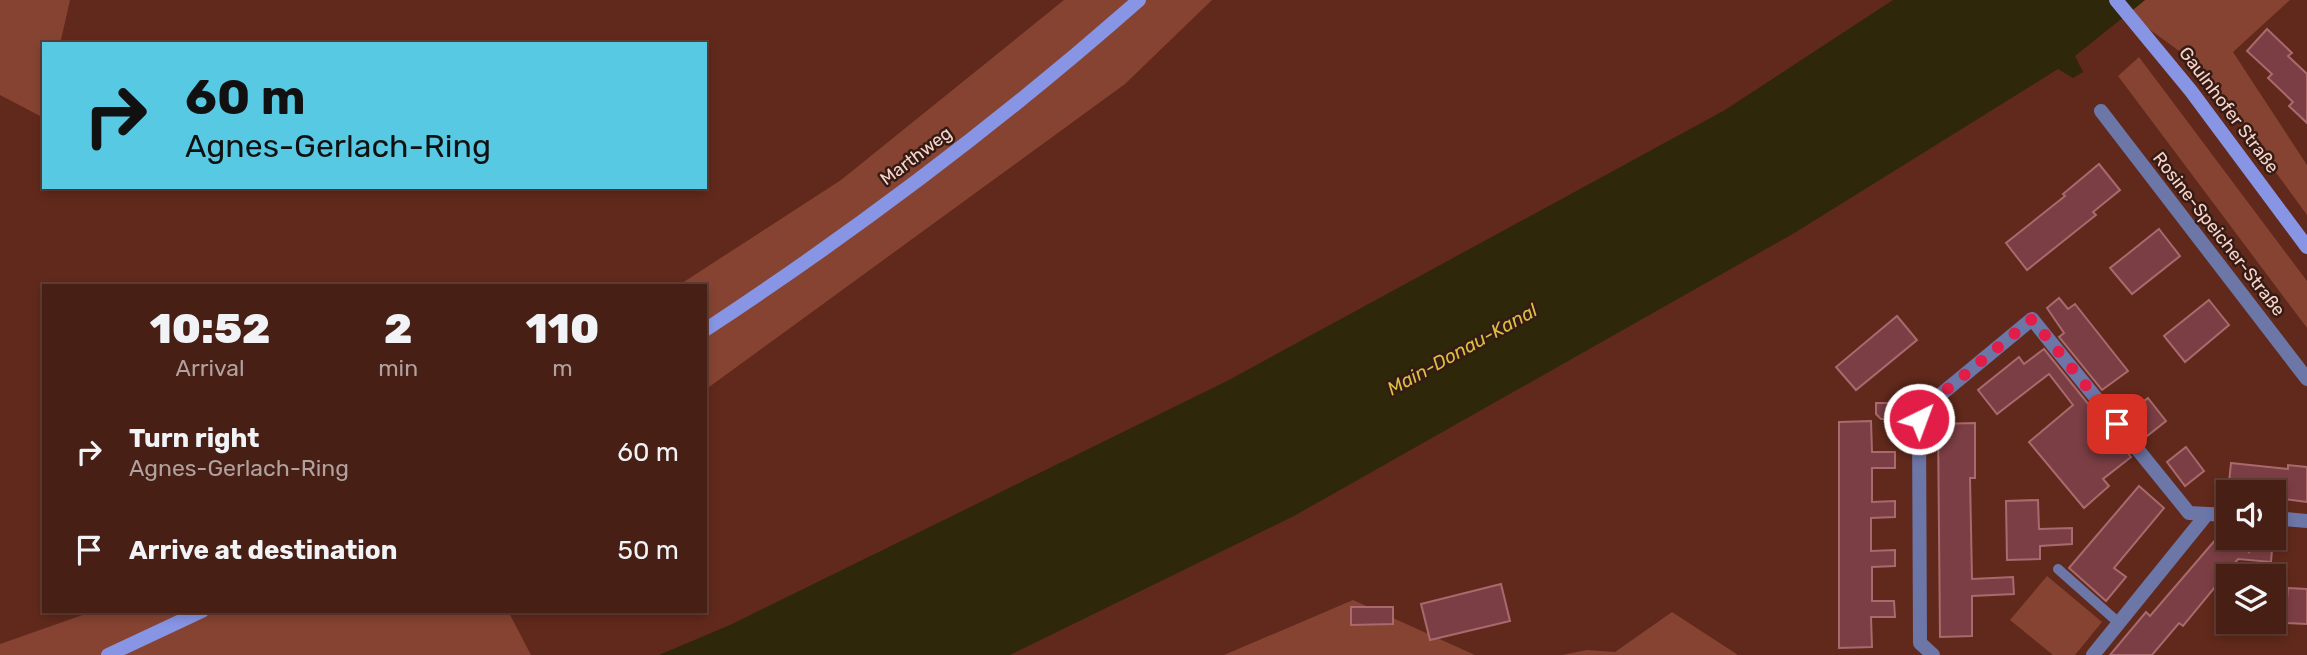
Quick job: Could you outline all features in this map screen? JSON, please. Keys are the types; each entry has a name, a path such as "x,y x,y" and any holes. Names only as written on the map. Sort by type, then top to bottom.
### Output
{"main road":[{"name":"Marthweg","path":"707,329 822,250 962,146 1139,0"},
{"name":"Gaulnhofer Straße","path":"2116,0 2192,91 2307,247"},
{"path":"108,655 198,613"}],"street":[{"name":"Rosine-Speicher-Straße","path":"2101,111 2307,379"},
{"path":"1933,655 1920,643 1919,419 1922,410 2032,319 2189,513 2216,514"},
{"path":"2093,655 2207,514"},
{"path":"2286,519 2307,520"}],"lane":[{"path":"2058,569 2120,624"}],"shaded area":[{"path":"0,0 70,0 60,42 42,42 42,117 0,95"},
{"path":"1064,0 1212,0 1125,84 707,389 707,284 681,284 841,180"},
{"path":"2145,0 2290,0 2233,52 2307,165 2307,215 2196,63 2128,14"},
{"path":"2139,57 2307,281 2307,328 2118,76"},
{"path":"2047,576 2102,622 2075,655 2053,655 2010,620"},
{"path":"1353,600 1475,655 1224,655"},
{"path":"1672,612 1738,655 1562,655 1587,650 1615,652"},
{"path":"88,613 509,613 531,655 0,655 0,644"}],"water":[{"name":"Main-Donau-Kanal","path":"1893,0 2145,0 2075,56 2083,72 2073,78 2058,69 1796,232 1294,516 1010,655 659,655 730,625 1227,381 1725,110"}],"building":[{"path":"2267,29 2292,53 2288,56 2307,74 2307,123 2289,106 2293,102 2268,78 2272,74 2247,51"},
{"path":"2099,164 2120,190 2093,212 2096,215 2027,270 2006,243 2065,196 2063,194"},
{"path":"2159,229 2180,256 2132,294 2110,268"},
{"path":"2059,298 2068,309 2075,304 2128,371 2102,390 2059,337 2064,333 2047,308"},
{"path":"2209,300 2229,325 2185,362 2164,336"},
{"path":"1897,316 1917,340 1856,390 1836,367"},
{"path":"2044,349 2131,457 2103,479 2109,486 2084,508 2029,442 2073,405 2049,374 1997,414 1978,390 2019,357 2024,364"},
{"path":"2148,398 2166,421 2142,440 2124,417"},
{"path":"1876,403 1895,403 1896,419 1881,419 1876,414"},
{"path":"1871,421 1872,452 1895,452 1895,468 1872,468 1872,502 1895,501 1895,517 1871,518 1871,551 1895,550 1895,566 1872,567 1872,601 1894,601 1895,617 1871,617 1872,647 1839,648 1839,422"},
{"path":"1975,423 1975,478 1970,478 1972,579 2013,577 2014,594 1972,596 1972,636 1940,637 1938,424"},
{"path":"2186,447 2204,471 2185,486 2167,462"},
{"path":"2231,463 2288,469 2288,465 2307,467 2307,502 2286,499 2286,480 2229,480"},
{"path":"2139,486 2164,508 2114,568 2126,577 2106,601 2069,568"},
{"path":"2038,500 2039,529 2072,528 2072,544 2040,546 2040,559 2007,560 2006,501"},
{"path":"2216,539 2216,550 2272,550 2271,562 2238,559 2234,564 2216,564 2216,586 2183,626 2179,623 2152,655 2110,655 2146,612 2150,616"},
{"path":"1501,584 1510,621 1430,640 1421,604"},
{"path":"2288,588 2307,589 2307,624 2286,623"},
{"path":"1351,607 1393,607 1393,624 1351,625"}],"route":[{"path":"1919,419 1922,410 2032,319 2117,424"}]}
